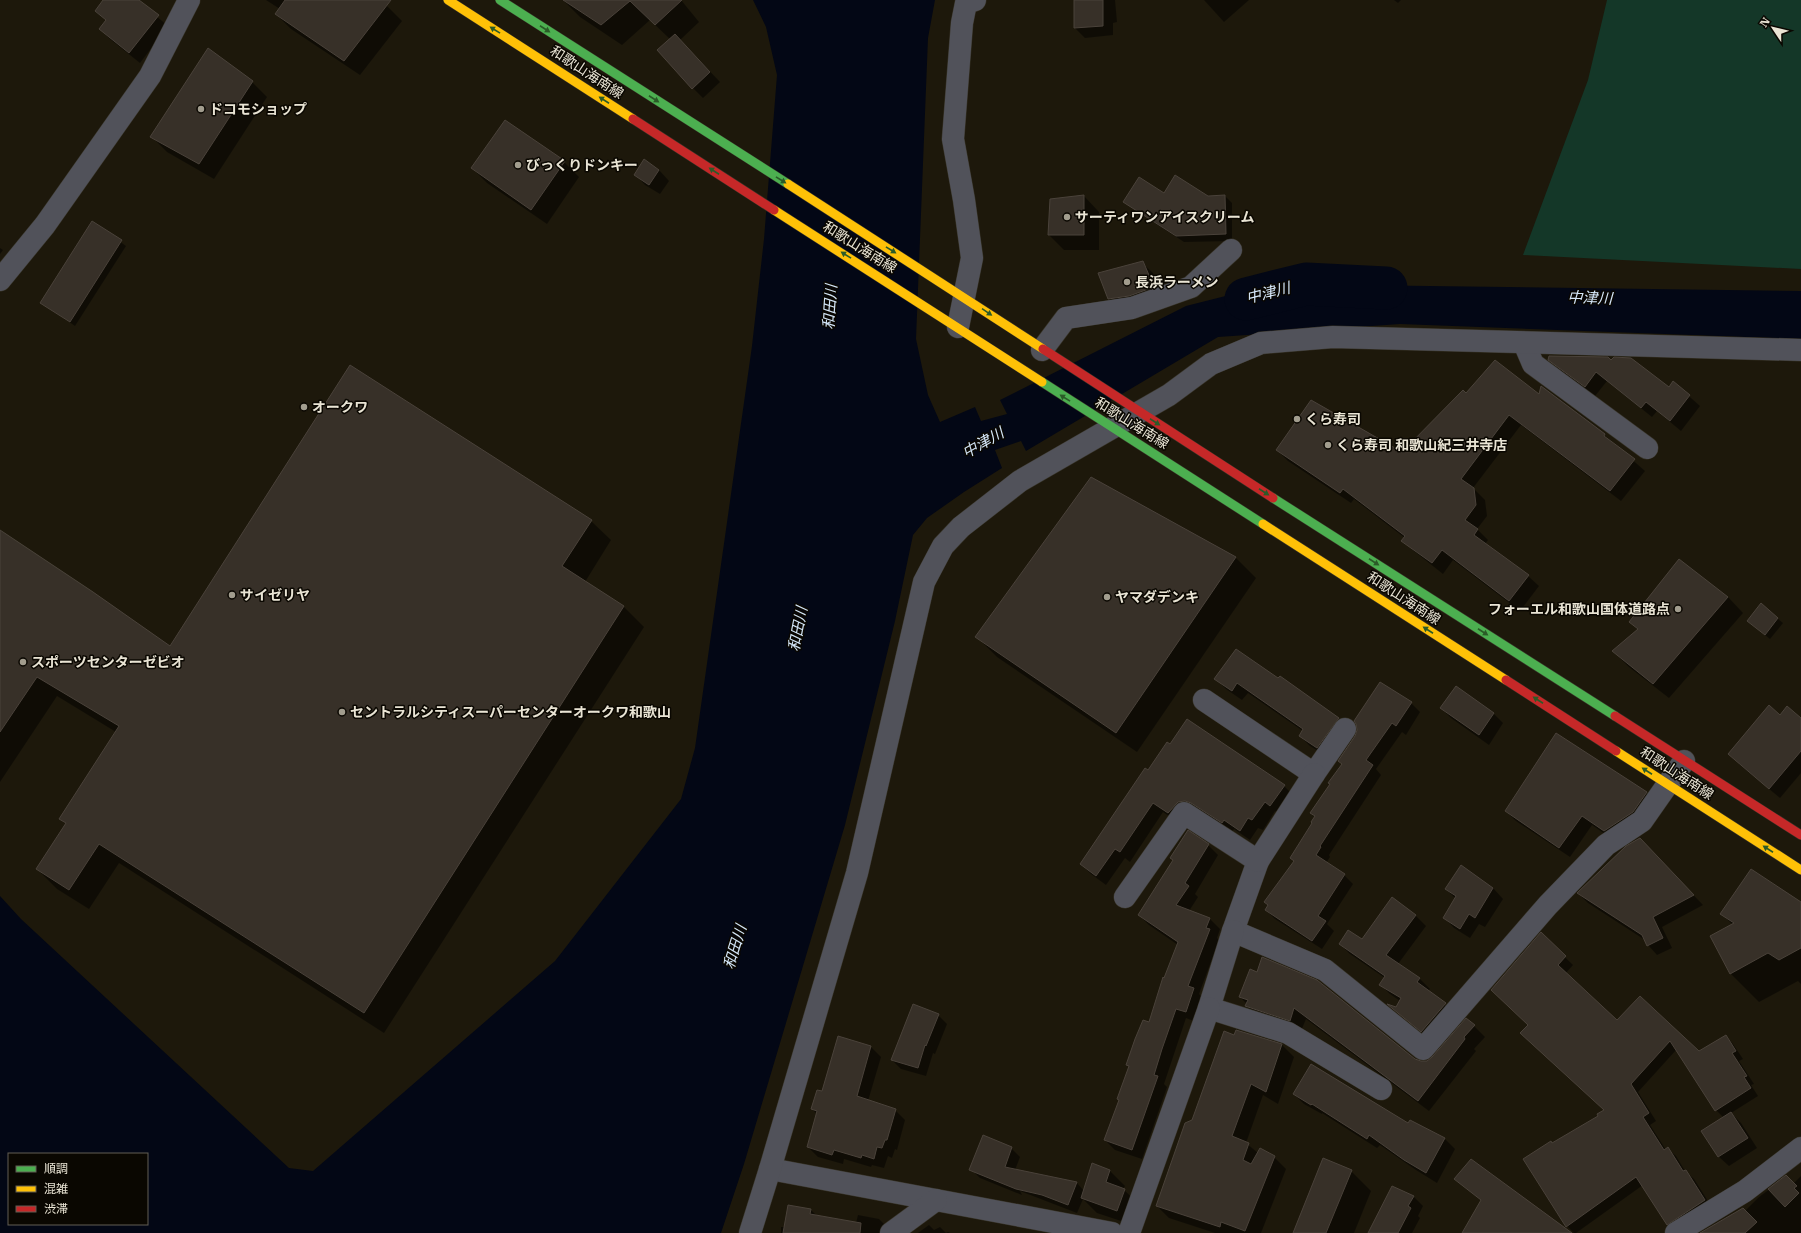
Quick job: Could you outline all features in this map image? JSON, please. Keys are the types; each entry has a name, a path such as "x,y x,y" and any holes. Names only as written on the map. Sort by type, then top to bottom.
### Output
{"main road":[{"name":"和歌山海南線","path":"448,0 938,314 1018,368 1801,870"},
{"name":"和歌山海南線","path":"500,0 748,160 943,283 1045,352 1801,835"}],"street":[{"path":"0,280 45,225 150,76 189,0"},
{"path":"958,327 972,258 964,200 953,139 962,24 966,3 975,0"},
{"path":"1045,352 1066,318 1132,308 1191,287 1231,250"},
{"path":"750,1233 857,873 924,582 943,546 962,527 1020,481 1131,407 1169,395 1211,364 1261,343 1332,337 1801,350"},
{"path":"1524,343 1533,364 1647,448"},
{"path":"1204,700 1314,774"},
{"path":"1129,1233 1209,1008 1233,931 1258,861 1345,729"},
{"path":"1233,931 1325,970 1423,1049 1548,905 1606,845 1642,821 1684,761"},
{"path":"1124,897 1184,813 1258,861"},
{"path":"1209,1008 1288,1033 1381,1089"},
{"path":"1676,1233 1745,1190 1801,1148"},
{"path":"770,1169 936,1200 1056,1229 1112,1233"},
{"path":"891,1233 936,1200"}],"green space":[{"path":"1607,0 1801,0 1801,269 1523,255 1588,80"}],"water":[{"name":"和田川","path":"753,0 935,0 928,38 916,339 928,395 940,422 975,407 981,421 1007,414 1000,400 1186,306 1273,284 1801,291 1801,339 1400,324 1218,337 1026,451 1021,441 995,450 1002,468 927,518 913,535 895,621 845,825 744,1164 721,1233 0,1233 0,896 21,919 289,1168 313,1171 555,961 681,799 695,748 752,346 764,239 777,75 766,27"}],"building":[{"path":"103,0 139,0 159,15 129,53 99,29 106,20 95,11"},
{"path":"285,0 391,0 344,61 275,14"},
{"path":"563,0 682,0 655,25 630,1 601,25"},
{"path":"1074,0 1103,0 1103,26 1074,28"},
{"path":"675,34 710,72 692,89 657,50"},
{"name":"ドコモショップ","path":"208,48 253,81 199,164 150,137"},
{"name":"びっくりドンキー","path":"505,120 565,161 531,210 471,168"},
{"path":"644,159 659,170 649,185 634,175"},
{"path":"1175,175 1208,196 1225,195 1226,234 1176,236 1123,202 1139,177 1164,193"},
{"name":"サーティワンアイスクリーム","path":"1084,195 1084,235 1048,235 1050,199"},
{"path":"92,221 122,240 70,322 40,303"},
{"name":"長浜ラーメン","path":"1143,261 1154,287 1129,296 1108,299 1098,273"},
{"path":"1549,356 1608,357 1611,360 1614,357 1631,358 1669,387 1673,381 1690,395 1670,421 1646,402 1641,408 1596,372 1585,387 1548,360"},
{"path":"1495,360 1539,394 1541,386 1605,434 1604,436 1635,459 1610,491 1509,415 1461,479 1474,488 1476,505 1465,520 1478,529 1474,535 1529,575 1509,601 1442,550 1432,563 1401,541 1405,536 1343,489 1340,493 1276,450 1311,400 1402,452 1463,390 1466,393"},
{"name":"セントラルシティスーパーセンターオークワ和歌山","path":"350,365 592,520 562,566 624,606 364,1013 99,844 69,890 36,869 66,823 59,819 119,726 37,677 0,732 0,530 93,592 170,646"},
{"name":"ヤマダデンキ","path":"1091,477 1236,557 1116,733 975,637"},
{"name":"フォーエル和歌山国体道路点","path":"1679,559 1728,597 1653,684 1612,651 1638,629 1629,622"},
{"path":"1761,603 1778,618 1765,635 1747,621"},
{"path":"1236,649 1278,678 1280,676 1339,718 1317,748 1299,736 1303,729 1237,683 1232,691 1214,679"},
{"path":"1380,682 1412,702 1396,726 1392,723 1366,760 1373,765 1320,846 1321,847 1316,855 1345,874 1318,916 1326,921 1312,941 1265,910 1268,905 1264,902 1294,861 1290,858 1315,816 1310,813 1330,784 1328,783 1342,764 1338,761 1355,736 1357,730 1354,721"},
{"path":"1456,686 1494,713 1479,735 1440,708"},
{"path":"1769,705 1780,715 1787,706 1801,718 1801,751 1769,789 1728,754"},
{"path":"1187,719 1285,785 1270,806 1265,802 1252,820 1248,818 1240,831 1224,820 1222,823 1191,803 1185,801 1178,802 1168,813 1153,803 1120,852 1115,849 1096,876 1080,864 1145,768 1148,770 1167,742 1170,744"},
{"path":"1556,733 1647,792 1633,812 1604,831 1582,816 1559,848 1505,811"},
{"path":"1188,830 1209,844 1185,883 1189,886 1176,905 1210,918 1206,928 1210,929 1188,986 1194,988 1186,1012 1176,1009 1154,1075 1158,1076 1132,1150 1104,1140 1119,1100 1117,1099 1129,1066 1126,1065 1135,1039 1143,1020 1149,1022 1163,977 1164,978 1178,942 1138,915 1173,860 1170,858"},
{"path":"1640,838 1694,895 1653,917 1663,938 1647,946 1642,935 1577,893 1626,846"},
{"path":"1461,865 1493,888 1475,918 1469,914 1460,929 1443,918 1456,896 1445,889"},
{"path":"1751,869 1801,902 1801,948 1779,960 1768,953 1730,974 1710,936 1734,923 1720,914"},
{"path":"1392,897 1416,915 1386,955 1420,978 1417,982 1446,1003 1421,1032 1387,1004 1396,1007 1401,998 1379,985 1385,976 1339,944 1348,930 1362,939"},
{"path":"1541,932 1566,956 1558,965 1617,1020 1640,996 1699,1051 1726,1035 1736,1051 1732,1053 1747,1076 1744,1077 1751,1088 1715,1111 1670,1041 1631,1084 1649,1113 1643,1117 1664,1150 1668,1147 1683,1171 1686,1170 1705,1200 1667,1225 1636,1177 1566,1227 1523,1159 1551,1141 1552,1143 1598,1116 1597,1114 1604,1110 1520,1033 1528,1025 1491,990"},
{"path":"1262,957 1317,980 1415,1059 1421,1061 1427,1061 1432,1057 1466,1018 1475,1025 1464,1037 1465,1039 1418,1101 1294,1008 1290,1021 1245,1006 1248,1000 1239,997 1250,969 1257,972"},
{"path":"913,1004 939,1014 926,1046 925,1045 918,1068 891,1060"},
{"path":"1236,1030 1282,1044 1266,1092 1251,1084 1232,1136 1249,1143 1243,1160 1251,1164 1260,1148 1275,1156 1245,1231 1221,1222 1220,1227 1156,1206 1185,1123 1192,1120 1224,1031 1234,1035"},
{"path":"838,1036 871,1046 857,1096 896,1109 887,1140 885,1140 882,1148 877,1147 874,1159 862,1155 861,1158 834,1150 832,1155 807,1147 817,1111 811,1109 817,1090 822,1091"},
{"path":"1311,1064 1408,1123 1410,1120 1445,1138 1426,1173 1404,1160 1369,1135 1367,1139 1312,1104 1311,1105 1293,1094"},
{"path":"1731,1112 1748,1138 1718,1157 1701,1131"},
{"path":"983,1135 1012,1147 1005,1167 1077,1182 1068,1205 1042,1195 1016,1189 969,1170"},
{"path":"1323,1158 1352,1170 1326,1233 1293,1233"},
{"path":"1471,1159 1572,1233 1462,1233 1481,1200 1454,1179"},
{"path":"1092,1163 1110,1170 1106,1182 1125,1189 1117,1211 1081,1198"},
{"path":"1786,1175 1797,1186 1794,1188 1799,1193 1785,1207 1768,1189"},
{"path":"1392,1186 1414,1196 1408,1206 1411,1208 1398,1233 1368,1233"},
{"path":"788,1205 811,1209 810,1214 861,1223 860,1233 783,1233"},
{"path":"1743,1208 1757,1222 1745,1233 1700,1233"}],"waterway":[{"name":"中津川","path":"1246,299 1306,284 1386,288"}],"traffic: fast":[{"path":"500,0 788,184"},
{"path":"1042,382 1263,524"},
{"path":"1273,498 1615,716"}],"traffic: slow":[{"path":"448,0 633,119"},
{"path":"788,184 1043,349"},
{"path":"774,210 1042,382"},
{"path":"1263,524 1506,680"},
{"path":"1616,751 1801,870"}],"traffic: jam":[{"path":"633,119 774,210"},
{"path":"1043,349 1273,498"},
{"path":"1506,680 1616,751"},
{"path":"1615,716 1801,835"}],"place":[{"name":"ドコモショップ","path":"201,109"},
{"name":"びっくりドンキー","path":"518,165"},
{"name":"サーティワンアイスクリーム","path":"1067,217"},
{"name":"長浜ラーメン","path":"1127,282"},
{"name":"オークワ","path":"304,407"},
{"name":"くら寿司","path":"1297,419"},
{"name":"くら寿司 和歌山紀三井寺店","path":"1328,445"},
{"name":"サイゼリヤ","path":"232,595"},
{"name":"ヤマダデンキ","path":"1107,597"},
{"name":"フォーエル和歌山国体道路点","path":"1678,609"},
{"name":"スポーツセンターゼビオ","path":"23,662"},
{"name":"セントラルシティスーパーセンターオークワ和歌山","path":"342,712"}]}
